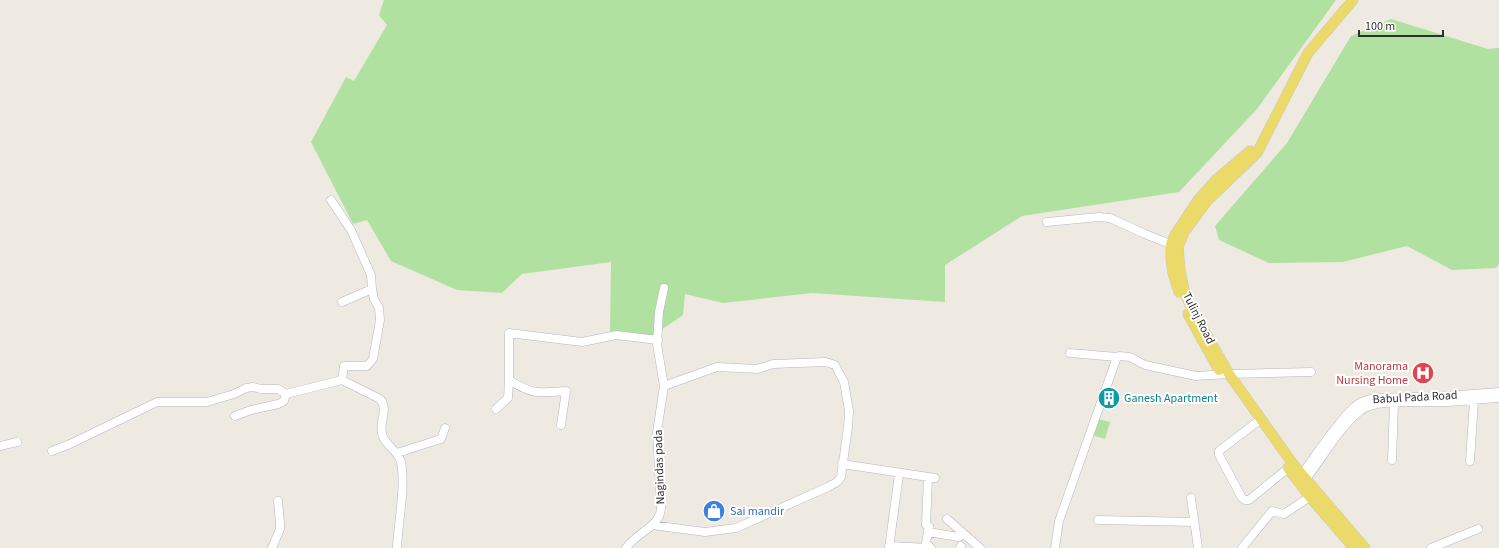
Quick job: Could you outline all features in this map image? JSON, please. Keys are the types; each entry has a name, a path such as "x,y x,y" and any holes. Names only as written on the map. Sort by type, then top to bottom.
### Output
{"main road":[{"path":"1174,245 1175,235 1198,200 1216,180 1251,150 1263,134 1300,56 1308,44 1348,0"},
{"name":"Tulinj Road","path":"1353,0 1308,53 1257,153 1207,201 1174,245 1185,294 1225,374 1257,422 1313,494 1357,547"},
{"name":"Tulinj Road","path":"1225,374 1291,466"}],"street":[{"path":"331,200 351,230 364,257 371,275 372,289 380,320 373,359 368,366 344,366 342,380"},
{"path":"1047,222 1099,217 1110,218 1174,245"},
{"name":"Nagindas pada","path":"626,548 637,535 652,525 659,517 662,506 657,432 664,386 658,340 659,312 664,288"},
{"path":"342,302 372,289"},
{"path":"496,409 508,398 509,333 582,342 616,335 658,340"},
{"path":"1070,353 1130,357 1145,365 1190,376 1311,372"},
{"path":"1056,548 1059,521 1117,357"},
{"path":"652,525 705,532 736,528 837,482 841,477 848,427 849,411 844,382 835,365 826,362 773,364 751,369 717,367 664,386"},
{"path":"286,394 342,380 380,399 383,402 382,434 385,440 397,453 401,462 402,494 397,548"},
{"path":"509,380 523,389 537,393 566,392 561,425"},
{"path":"52,451 70,444 157,402 208,402 234,394 246,388 253,387 278,388 286,394"},
{"name":"Babul Pada Road","path":"1302,480 1358,412 1366,407 1374,404 1394,403 1418,399 1499,392"},
{"path":"235,416 254,409 278,404 284,401 286,394"},
{"name":"Babul Pada Road","path":"1302,480 1338,426 1354,407 1363,401 1374,398 1418,399 1446,402 1499,398"},
{"path":"1470,461 1474,400"},
{"path":"1392,460 1394,403"},
{"path":"1257,422 1219,451 1219,455 1242,498 1249,500 1291,466"},
{"path":"397,453 441,439 445,428"},
{"path":"0,446 18,442"},
{"path":"842,464 931,478 926,525 929,526 926,543 930,548"},
{"path":"899,474 889,547 930,548"},
{"path":"1242,548 1272,511 1284,514 1313,494"},
{"path":"1191,498 1198,548"},
{"path":"272,548 280,523 278,501"},
{"path":"947,519 980,548"},
{"path":"1098,520 1194,522"},
{"path":"1431,548 1478,529"},
{"path":"928,532 959,536 962,532"},
{"path":"963,547 970,539"}],"green space":[{"path":"384,0 1336,0 1257,109 1179,192 1022,216 945,265 945,302 812,293 723,303 685,294 683,315 652,336 610,333 611,262 522,274 502,293 457,290 391,261 367,220 353,224 311,142 346,77 354,81 387,25 379,15"},
{"path":"1391,19 1488,49 1499,48 1499,264 1496,268 1452,270 1407,246 1343,262 1269,263 1219,240 1215,226 1287,143 1351,36"},
{"path":"1098,419 1110,422 1105,439 1092,435"}],"place":[{"name":"Manorama Nursing Home","path":"1423,373"},
{"name":"Ganesh Apartment","path":"1109,398"},
{"name":"Sai mandir","path":"714,511"}]}
